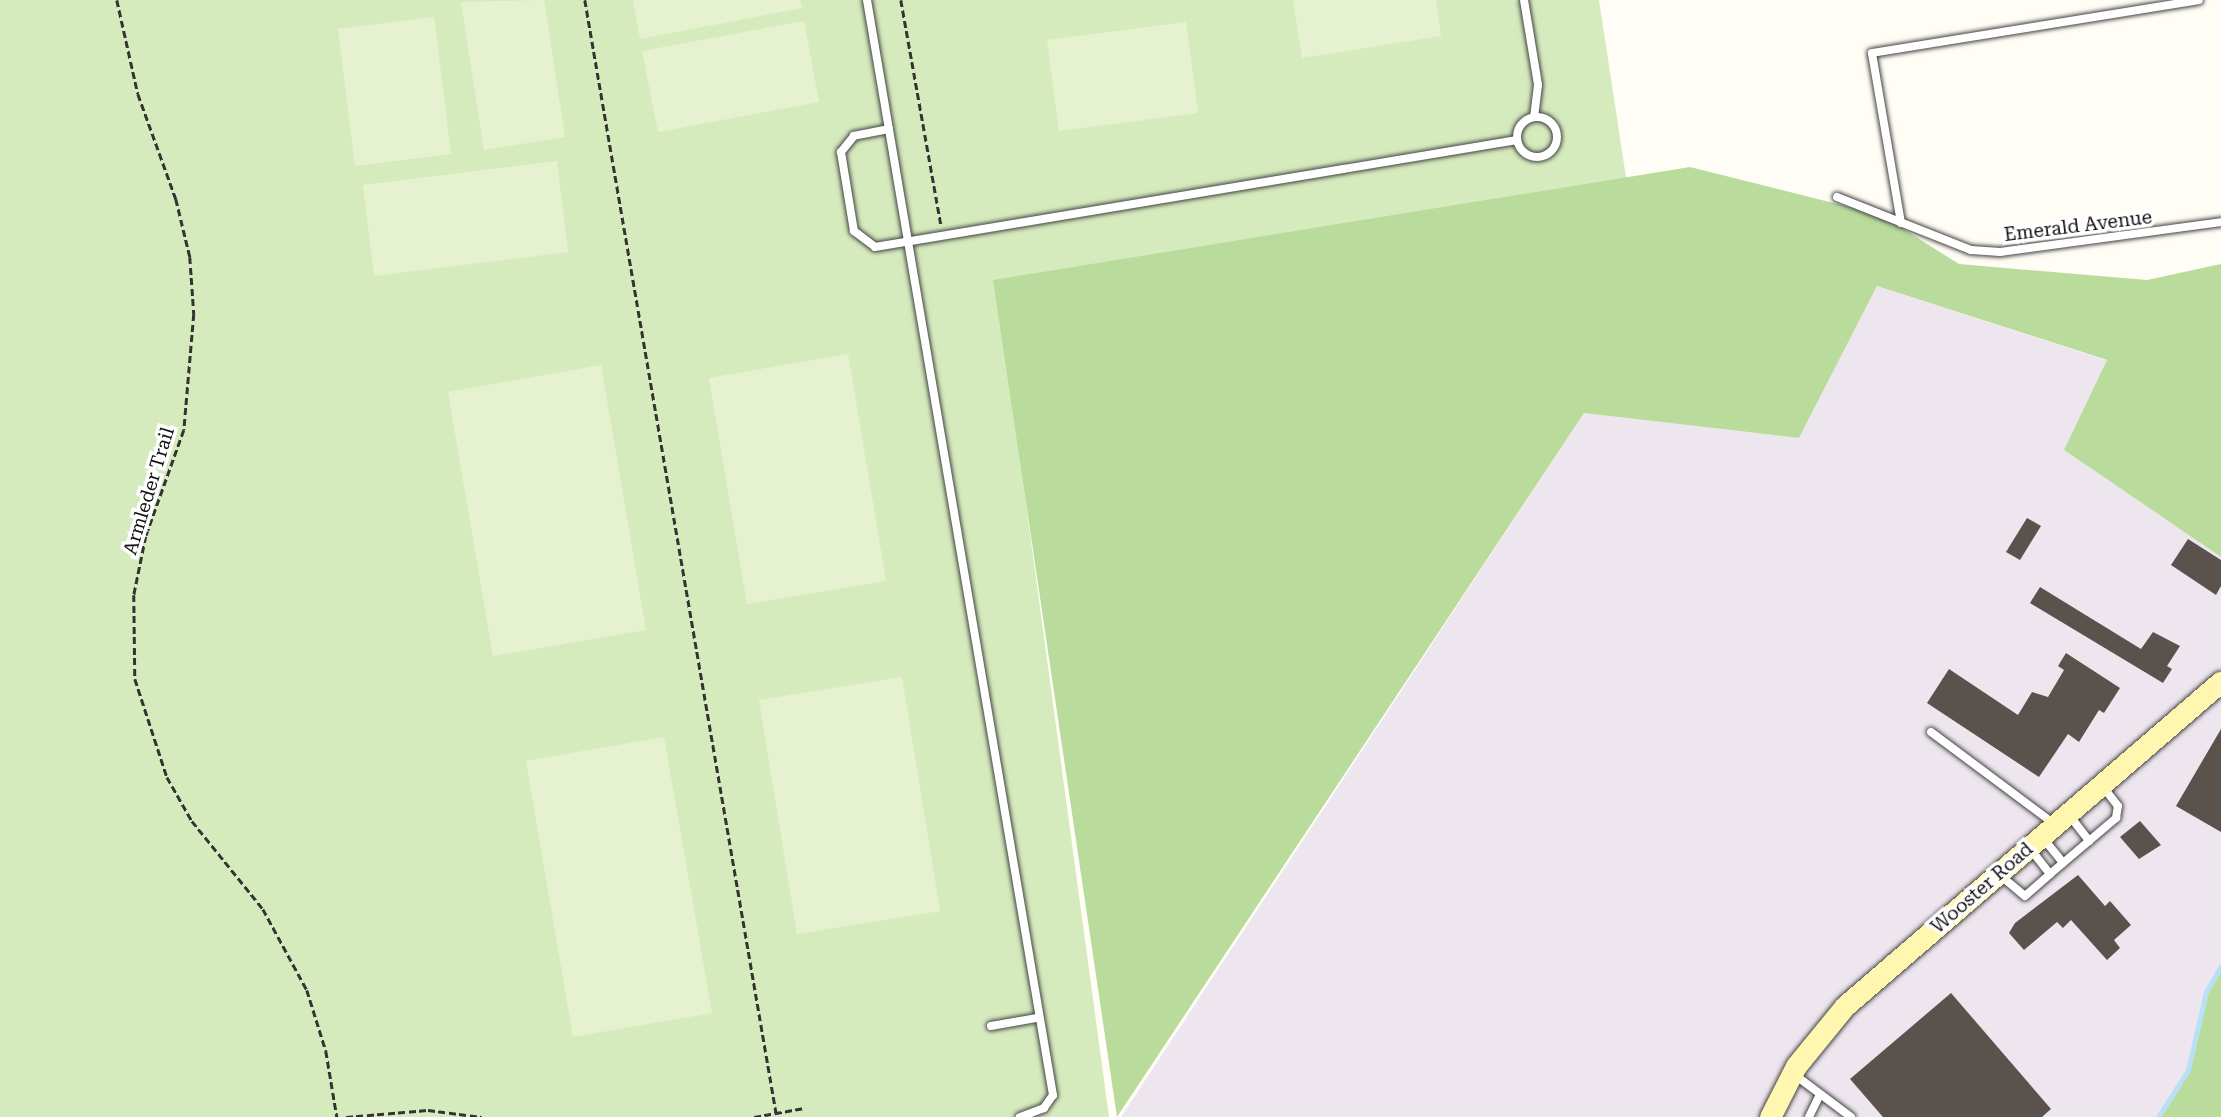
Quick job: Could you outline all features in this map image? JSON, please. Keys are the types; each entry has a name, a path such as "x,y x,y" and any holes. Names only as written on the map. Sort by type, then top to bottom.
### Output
{"street":[{"name":"Wooster Road","path":"1770,1117 1792,1073 1845,1006 2221,682"}],"lane":[{"path":"867,0 911,242 1037,1018 1053,1095 1044,1108 1020,1117"},
{"path":"1524,0 1538,85 1534,117 1519,128 1517,140 1529,155 1542,156 1553,149 1556,130 1547,120 1534,117"},
{"path":"1901,223 1872,53 2199,0"},
{"path":"889,129 854,136 841,152 854,231 874,247 1517,140"},
{"name":"Emerald Avenue","path":"1837,197 1971,250 2015,253 2221,222"},
{"path":"1931,732 2049,831 2089,841"},
{"path":"1998,874 2025,896 2116,818 2118,806 2101,785"},
{"path":"2049,831 2063,863"},
{"path":"2049,831 2050,874"},
{"path":"991,1026 1037,1018"},
{"path":"1792,1073 1851,1117"},
{"path":"1809,1117 1820,1094"}],"path":[{"name":"Armleder Trail","path":"117,0 138,94 176,199 190,257 194,314 184,430 146,536 134,595 135,679 167,777 192,821 263,909 307,990 326,1051 337,1117"},
{"path":"585,0 777,1115"},
{"path":"901,0 941,227"},
{"path":"754,1117 777,1115 804,1108"},
{"path":"346,1117 428,1110 482,1117"}],"shaded area":[{"path":"1877,286 2108,361 2064,450 2221,557 2221,966 2206,992 2188,1070 2158,1117 1121,1117 1584,413 1799,438"}],"green space":[{"path":"0,0 1599,0 1629,197 999,305 1109,1117 0,1117"},
{"path":"544,0 565,137 484,150 461,2"},
{"path":"633,0 800,0 802,8 640,39"},
{"path":"1293,0 1436,0 1441,36 1302,58"},
{"path":"434,17 451,154 355,166 338,29"},
{"path":"804,21 819,102 658,132 642,51"},
{"path":"1186,22 1198,113 1059,131 1047,40"},
{"path":"557,161 568,252 374,276 363,185"},
{"path":"1690,167 1881,215 1959,264 2147,280 2221,264 2221,557 2064,450 2107,360 1877,286 1799,438 1584,413 1117,1117 993,280"},
{"path":"848,354 886,581 747,604 709,378"},
{"path":"601,365 646,630 493,656 448,392"},
{"path":"902,677 940,911 797,934 759,700"},
{"path":"664,737 712,1013 573,1037 526,761"},
{"path":"2221,966 2221,1117 2158,1117 2188,1070 2206,992"}],"building":[{"path":"2027,518 2041,526 2020,560 2006,552"},
{"path":"2188,539 2221,560 2221,586 2216,595 2171,565"},
{"path":"2040,587 2141,649 2153,632 2180,646 2167,666 2172,669 2163,683 2030,603"},
{"path":"2066,653 2120,688 2104,713 2099,710 2079,742 2068,734 2039,777 1927,703 1949,669 2018,715 2032,692 2048,697 2064,670 2058,666"},
{"path":"2221,729 2221,832 2176,806"},
{"path":"2140,821 2161,845 2139,859 2120,837"},
{"path":"2078,875 2105,906 2110,901 2131,925 2114,940 2120,948 2107,960 2071,920 2063,928 2057,922 2024,950 2009,933 2015,923"},
{"path":"1951,993 2051,1109 2042,1117 1883,1117 1850,1079"}],"waterway":[{"path":"2158,1117 2188,1070 2206,992 2221,966"}]}
